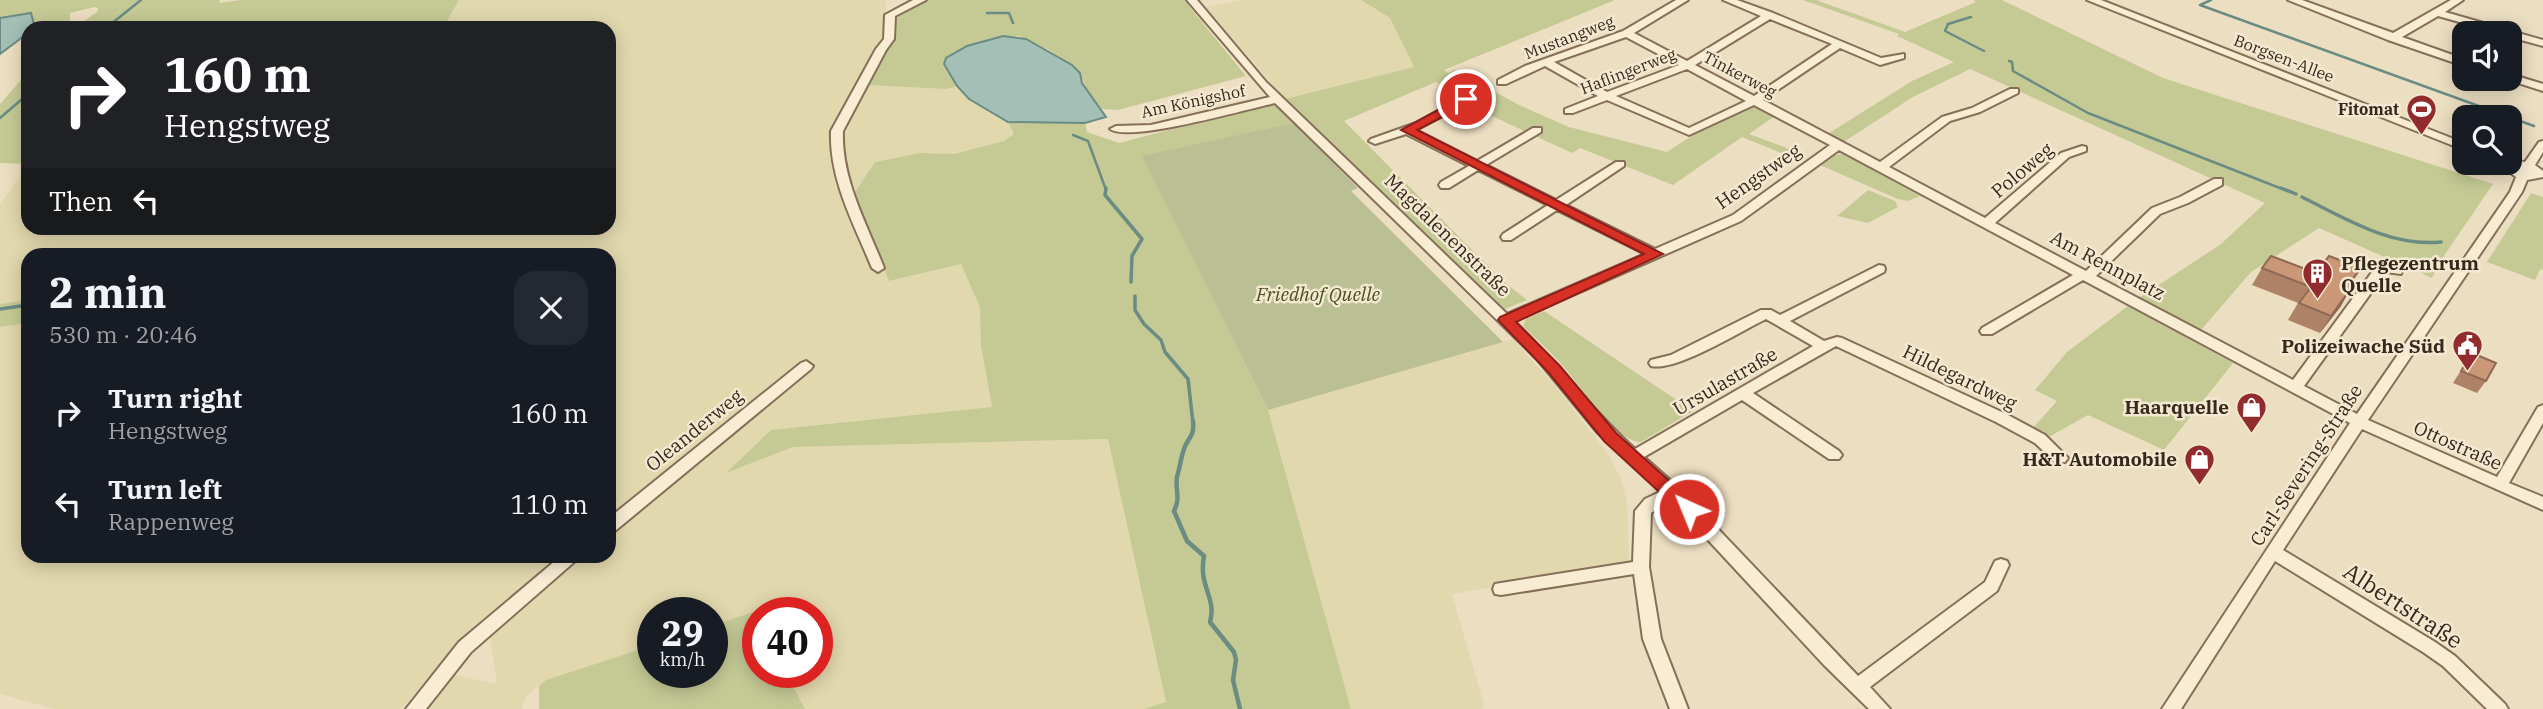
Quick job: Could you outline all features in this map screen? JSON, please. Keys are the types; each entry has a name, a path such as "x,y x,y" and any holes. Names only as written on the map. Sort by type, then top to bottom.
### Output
{"street":[{"path":"878,268 838,163 835,143 837,131 889,39 890,15 921,0"},
{"name":"Magdalenenstraße","path":"1192,0 1277,99 1506,320 1548,363 1602,428 1673,492 1856,687 1881,709"},
{"name":"Mustangweg","path":"1502,82 1546,62 1627,33 1683,0"},
{"path":"1728,0 1880,62"},
{"name":"Borgsen-Allee","path":"2092,0 2452,141"},
{"path":"2293,0 2452,59"},
{"path":"2392,38 2458,0"},
{"path":"2435,12 2467,21"},
{"name":"Haflingerweg","path":"1569,111 1688,65 1769,15"},
{"name":"Tinkerweg","path":"1627,33 1838,145"},
{"path":"2522,37 2543,43"},
{"path":"1546,62 1606,96 1689,132 1756,100 1839,44"},
{"path":"1867,73 1880,62 1900,56"},
{"path":"2522,81 2543,88"},
{"path":"1881,167 1946,119 1969,113 2014,91"},
{"name":"Am Königshof","path":"1116,129 1161,126 1277,99"},
{"path":"1375,141 1407,130 1466,99"},
{"path":"1407,130 1656,254"},
{"path":"1445,185 1537,130"},
{"name":"Carl-Severing-Straße","path":"2171,709 2412,340 2515,192 2543,144"},
{"name":"Am Rennplatz","path":"1838,145 2359,421"},
{"name":"Hengstweg","path":"1506,320 1737,218 1838,145"},
{"name":"Poloweg","path":"1987,223 2065,155 2082,149"},
{"path":"1507,237 1619,164"},
{"path":"2522,169 2539,172 2541,177"},
{"path":"1987,331 2092,273 2156,211 2218,182"},
{"path":"2296,387 2383,267 2396,271"},
{"path":"1656,363 1675,359 1758,315 1766,313 1782,320 1879,269"},
{"name":"Hildegardweg","path":"1782,320 1830,344 2001,418 2040,439 2060,458"},
{"name":"Ursulastraße","path":"1633,457 1830,344"},
{"name":"Oleanderweg","path":"616,521 806,366"},
{"path":"1742,393 1834,455"},
{"path":"2500,485 2543,411"},
{"name":"Ottostraße","path":"2359,421 2543,503"},
{"path":"1673,492 1651,503 1643,511 1641,567 1643,594 1652,639 1679,709"},
{"name":"Albertstraße","path":"2273,552 2429,647 2449,661 2499,709"},
{"path":"415,709 465,647 565,563"},
{"path":"1856,687 1991,586 2001,565"},
{"path":"1501,589 1641,567"}],"shaded area":[{"path":"458,0 886,0 884,41 831,143 833,164 874,271 884,268 890,281 961,264 981,307 981,346 992,408 771,430 728,472 793,447 1108,439 1166,703 1144,709 805,709 794,688 833,688 833,597 742,597 742,616 728,621 728,597 637,597 637,650 546,680 526,696 522,709 421,709 450,674 497,684 489,629 572,563 616,563 616,527 814,367 799,363 616,511 616,248 21,248 21,301 0,304 0,204 21,175 21,235 616,235 616,21 447,21"},
{"path":"1242,0 1361,0 1390,18 1414,67 1285,99 1206,7"},
{"path":"866,85 946,89 957,86 969,99 1008,122 1014,135 1004,141 954,154 920,153 875,162 855,192 842,161 840,142"},
{"path":"21,324 21,563 553,563 456,644 402,709 55,709 0,694 0,327"},
{"path":"1513,339 1556,387 1606,451 1620,476 1627,502 1629,564 1452,594 1484,705 1481,709 1351,709 1268,410"}],"green space":[{"path":"0,0 220,0 219,3 241,0 459,0 447,21 84,21 97,12 98,8 95,7 70,13 70,21 21,22 0,18"},
{"path":"927,0 1184,0 1246,76 1118,110 1102,109 1087,90 1080,73 1072,65 1049,50 1019,36 991,38 944,64 957,86 946,89 866,85 885,45 894,44 896,14"},
{"path":"1361,0 1615,0 1444,70 1448,73 1455,70 1519,105 1569,127 1667,152 1710,124 1754,105 1775,116 1749,134 1806,155 1798,160 1742,137 1673,185 1580,148 1572,153 1464,103 1472,98 1436,82 1344,121 1503,281 1527,300 1505,309 1285,99 1414,67 1390,18"},
{"path":"1803,0 1816,0 1905,32 1976,2 1973,0 2002,0 2163,78 2452,171 2452,175 2465,175 2493,184 2439,263 2432,278 2319,228 2251,272 2201,330 2139,298 2221,244 2265,203 1970,69 1913,97 1842,143 1826,135 1912,81 1954,62 1897,36 1899,34"},
{"path":"21,80 21,164 0,163 0,104"},
{"path":"1272,103 1294,123 1143,157 1268,410 1351,709 1144,709 1166,702 1108,439 793,447 726,473 771,430 992,407 981,346 980,307 961,264 889,281 855,192 875,162 920,153 954,154 1004,141 1014,134 1008,122 1085,123 1087,132 1119,143"},
{"name":"Friedhof Quelle","path":"1294,123 1358,188 1351,191 1503,342 1268,410 1142,156"},
{"path":"1842,154 1920,196 1908,201 1898,199 1820,165 1834,155"},
{"path":"1868,190 1895,201 1898,207 1868,223 1837,216"},
{"path":"2531,193 2543,197 2543,270 2540,269 2535,280 2487,262"},
{"path":"21,301 21,324 0,327 0,304"},
{"path":"2128,306 2233,363 2164,450 2088,415 2047,438 2031,430 2057,401 2035,390 2067,352"},
{"path":"1544,311 1693,411 1641,442 1620,433 1599,412 1560,362 1523,326 1526,319"},
{"path":"742,616 742,688 794,688 805,709 539,709 539,686 546,680 637,650 637,688 728,688 728,621"}],"water":[{"path":"31,13 33,21 21,21 21,38 0,54 0,18"},
{"path":"1003,36 1026,39 1072,65 1080,73 1082,83 1106,117 1085,123 1008,122 969,99 957,86 944,64 946,58 967,46"}],"building":[{"path":"2271,256 2316,273 2329,256 2361,268 2347,287 2351,288 2331,316 2299,303 2311,287 2262,268"},
{"path":"2472,353 2496,363 2486,381 2461,371"}],"waterway":[{"path":"115,21 141,0"},
{"path":"2211,0 2200,5 2534,126"},
{"path":"987,13 1009,13 1013,23"},
{"path":"1971,17 1948,24 1945,31 1984,51"},
{"path":"2009,61 2012,62 2013,71 2088,113 2285,190"},
{"path":"0,118 21,100"},
{"path":"1073,135 1088,141 1106,189"},
{"path":"2281,188 2296,194"},
{"path":"1106,189 1105,195 1142,239 1132,256 1131,282"},
{"path":"2302,197 2387,236 2441,242"},
{"path":"1135,296 1135,310 1144,324 1161,340 1165,352 1188,379 1193,423"},
{"path":"0,309 21,306"},
{"path":"1193,423 1192,435 1184,447 1177,478 1174,511 1187,541 1204,556 1203,576 1211,606 1210,622 1234,652 1236,660 1233,680 1240,709"}],"place":[{"name":"Fitomat","path":"2422,136"},
{"name":"Pflegezentrum Quelle","path":"2318,301"},
{"name":"Polizeiwache Süd","path":"2468,373"},
{"name":"Haarquelle","path":"2252,434"},
{"name":"H&T Automobile","path":"2200,486"}],"route":[{"path":"1466,99 1407,130 1656,254 1506,320 1542,356 1610,437 1662,481 1689,509"}]}
